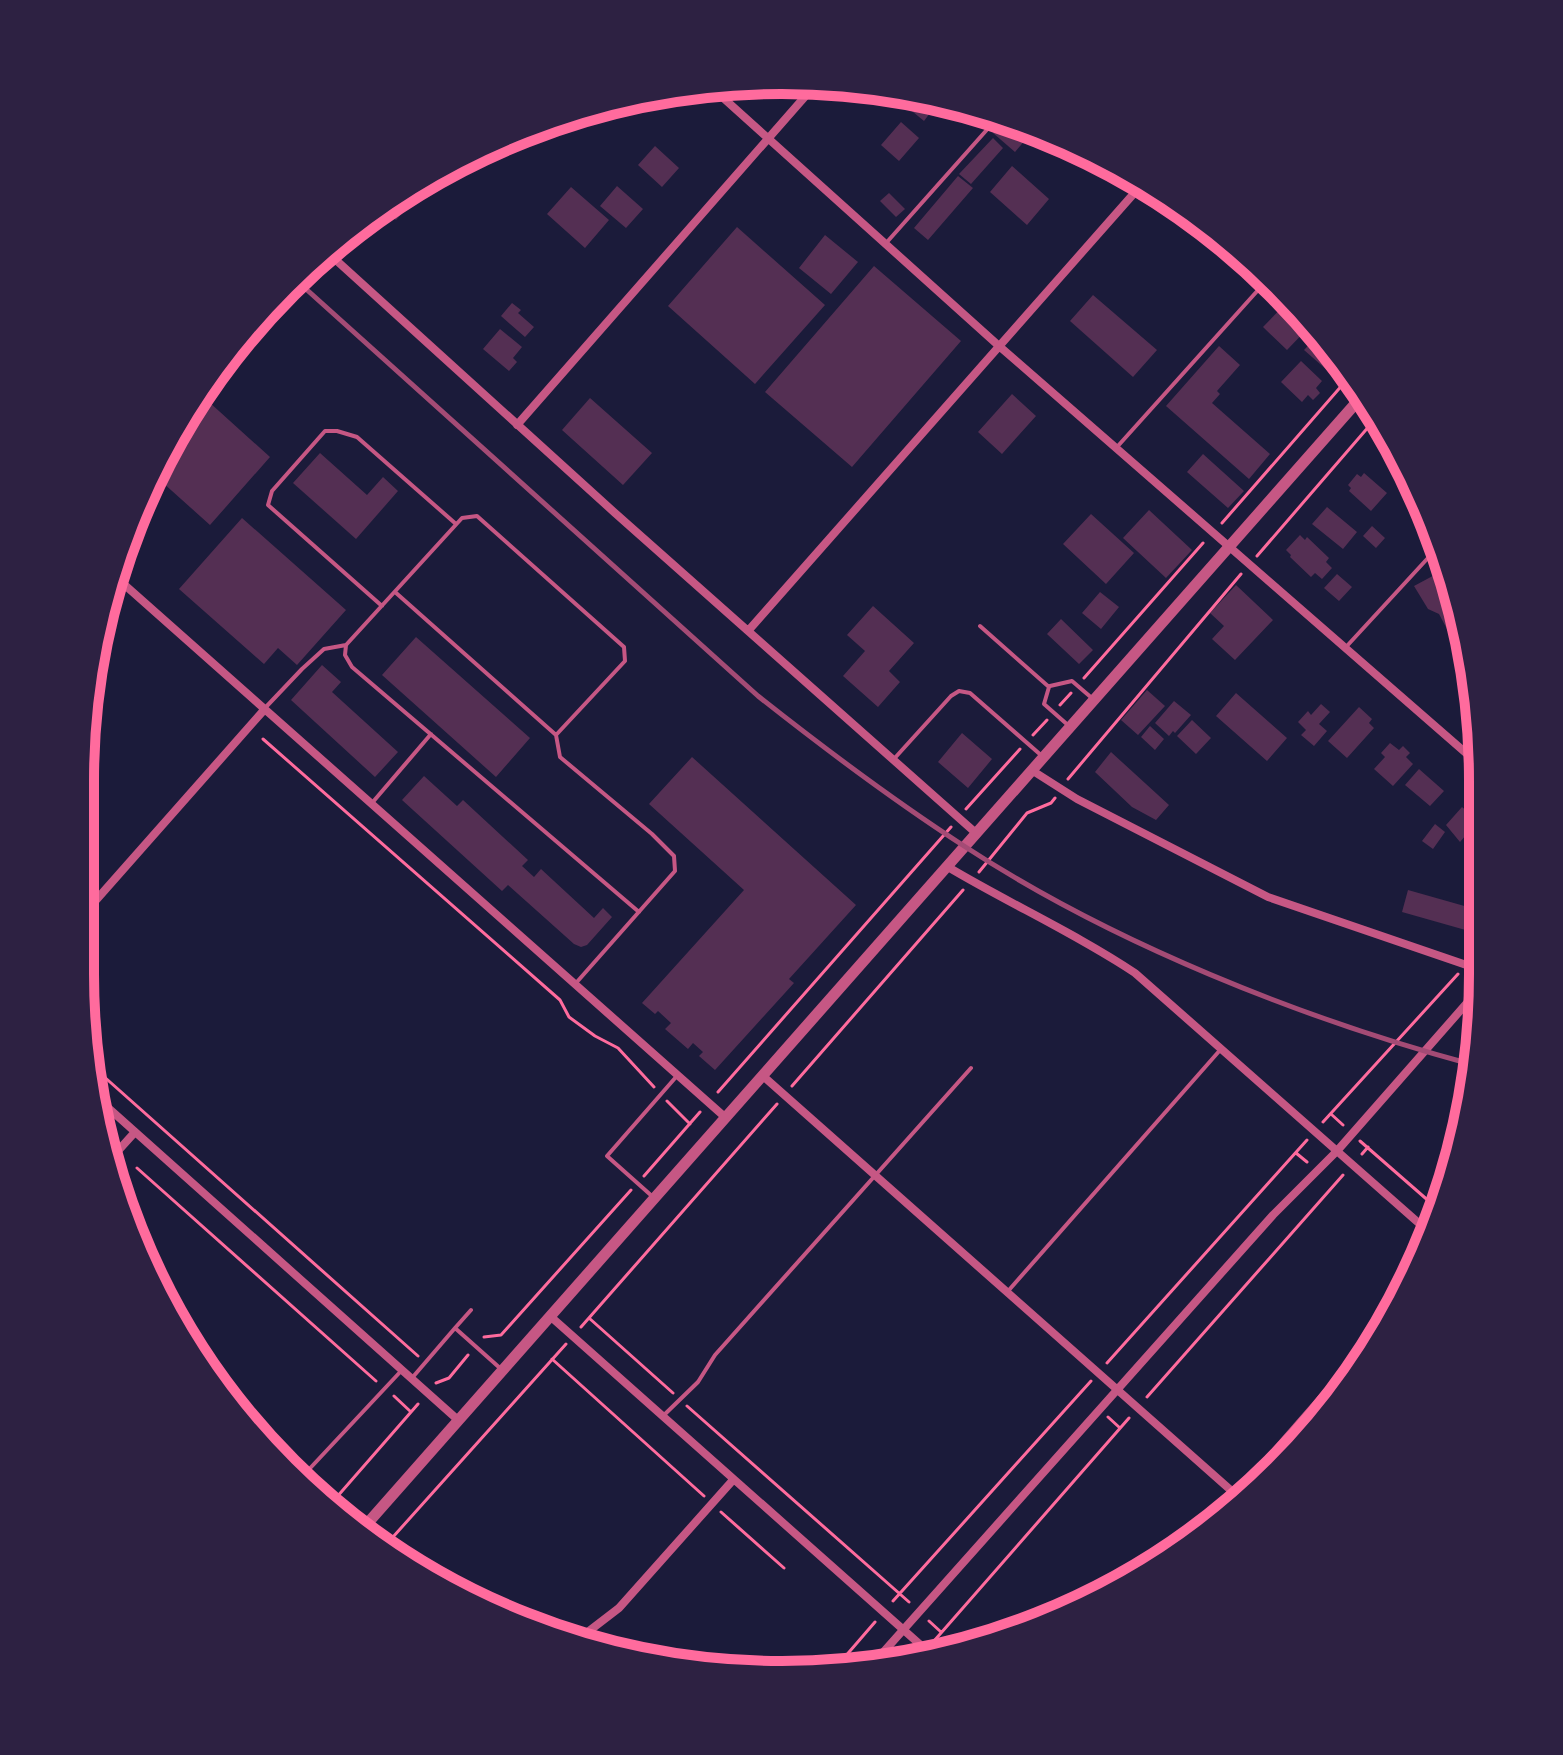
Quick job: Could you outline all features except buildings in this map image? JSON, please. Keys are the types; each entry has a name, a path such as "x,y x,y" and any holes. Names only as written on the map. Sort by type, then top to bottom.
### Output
{"street":[{"path":"517,425 807,95"},
{"path":"722,97 999,346 1468,754"},
{"path":"748,631 1135,192"},
{"path":"335,259 977,834"},
{"path":"368,1523 1355,404"},
{"path":"123,584 726,1118"},
{"path":"94,902 264,710"},
{"path":"1033,771 1061,789 1268,897 1469,966"},
{"path":"948,867 1092,945 1124,966 1421,1225"},
{"path":"882,1653 1273,1215 1337,1151 1468,1001"},
{"path":"763,1076 1233,1492"},
{"path":"107,1107 458,1420"},
{"path":"117,1152 135,1132"},
{"path":"550,1316 922,1647"},
{"path":"587,1633 619,1608 733,1480"}],"lane":[{"path":"886,244 990,126"},
{"path":"1117,448 1260,288"},
{"path":"382,606 268,505 272,491 325,431 357,437 456,524"},
{"path":"264,710 324,649 346,645 462,518 477,516 624,647 625,661 556,735"},
{"path":"1346,647 1431,555"},
{"path":"395,592 556,735 560,757 674,856 675,871 576,983"},
{"path":"980,626 1049,687"},
{"path":"346,645 345,655 352,667 639,912"},
{"path":"1049,687 1072,681 1095,701"},
{"path":"1049,687 1044,704 1071,728"},
{"path":"893,760 959,691 970,693 1044,759"},
{"path":"370,805 431,734"},
{"path":"1007,1292 1221,1049"},
{"path":"663,1417 698,1382 715,1355 971,1068"},
{"path":"654,1199 607,1156 678,1075"},
{"path":"412,1379 471,1310"},
{"path":"455,1328 503,1370"},
{"path":"307,1471 402,1370"},
{"path":"1252,1475 1339,1375"}],"path":[{"path":"337,1497 437,1381 449,1378 486,1335 501,1335 1342,385"},
{"path":"391,1539 589,1318 1027,813 1051,803 1082,760 1369,426"},
{"path":"263,739 560,1000 569,1017 618,1048 690,1124"},
{"path":"844,1658 1466,965"},
{"path":"102,1075 443,1379"},
{"path":"1331,1114 1430,1202"},
{"path":"137,1168 411,1412"},
{"path":"589,1318 941,1632"},
{"path":"552,1359 784,1568"}],"railway":[{"path":"304,287 758,696 938,829 1082,915 1210,975 1343,1025 1463,1062"}]}
